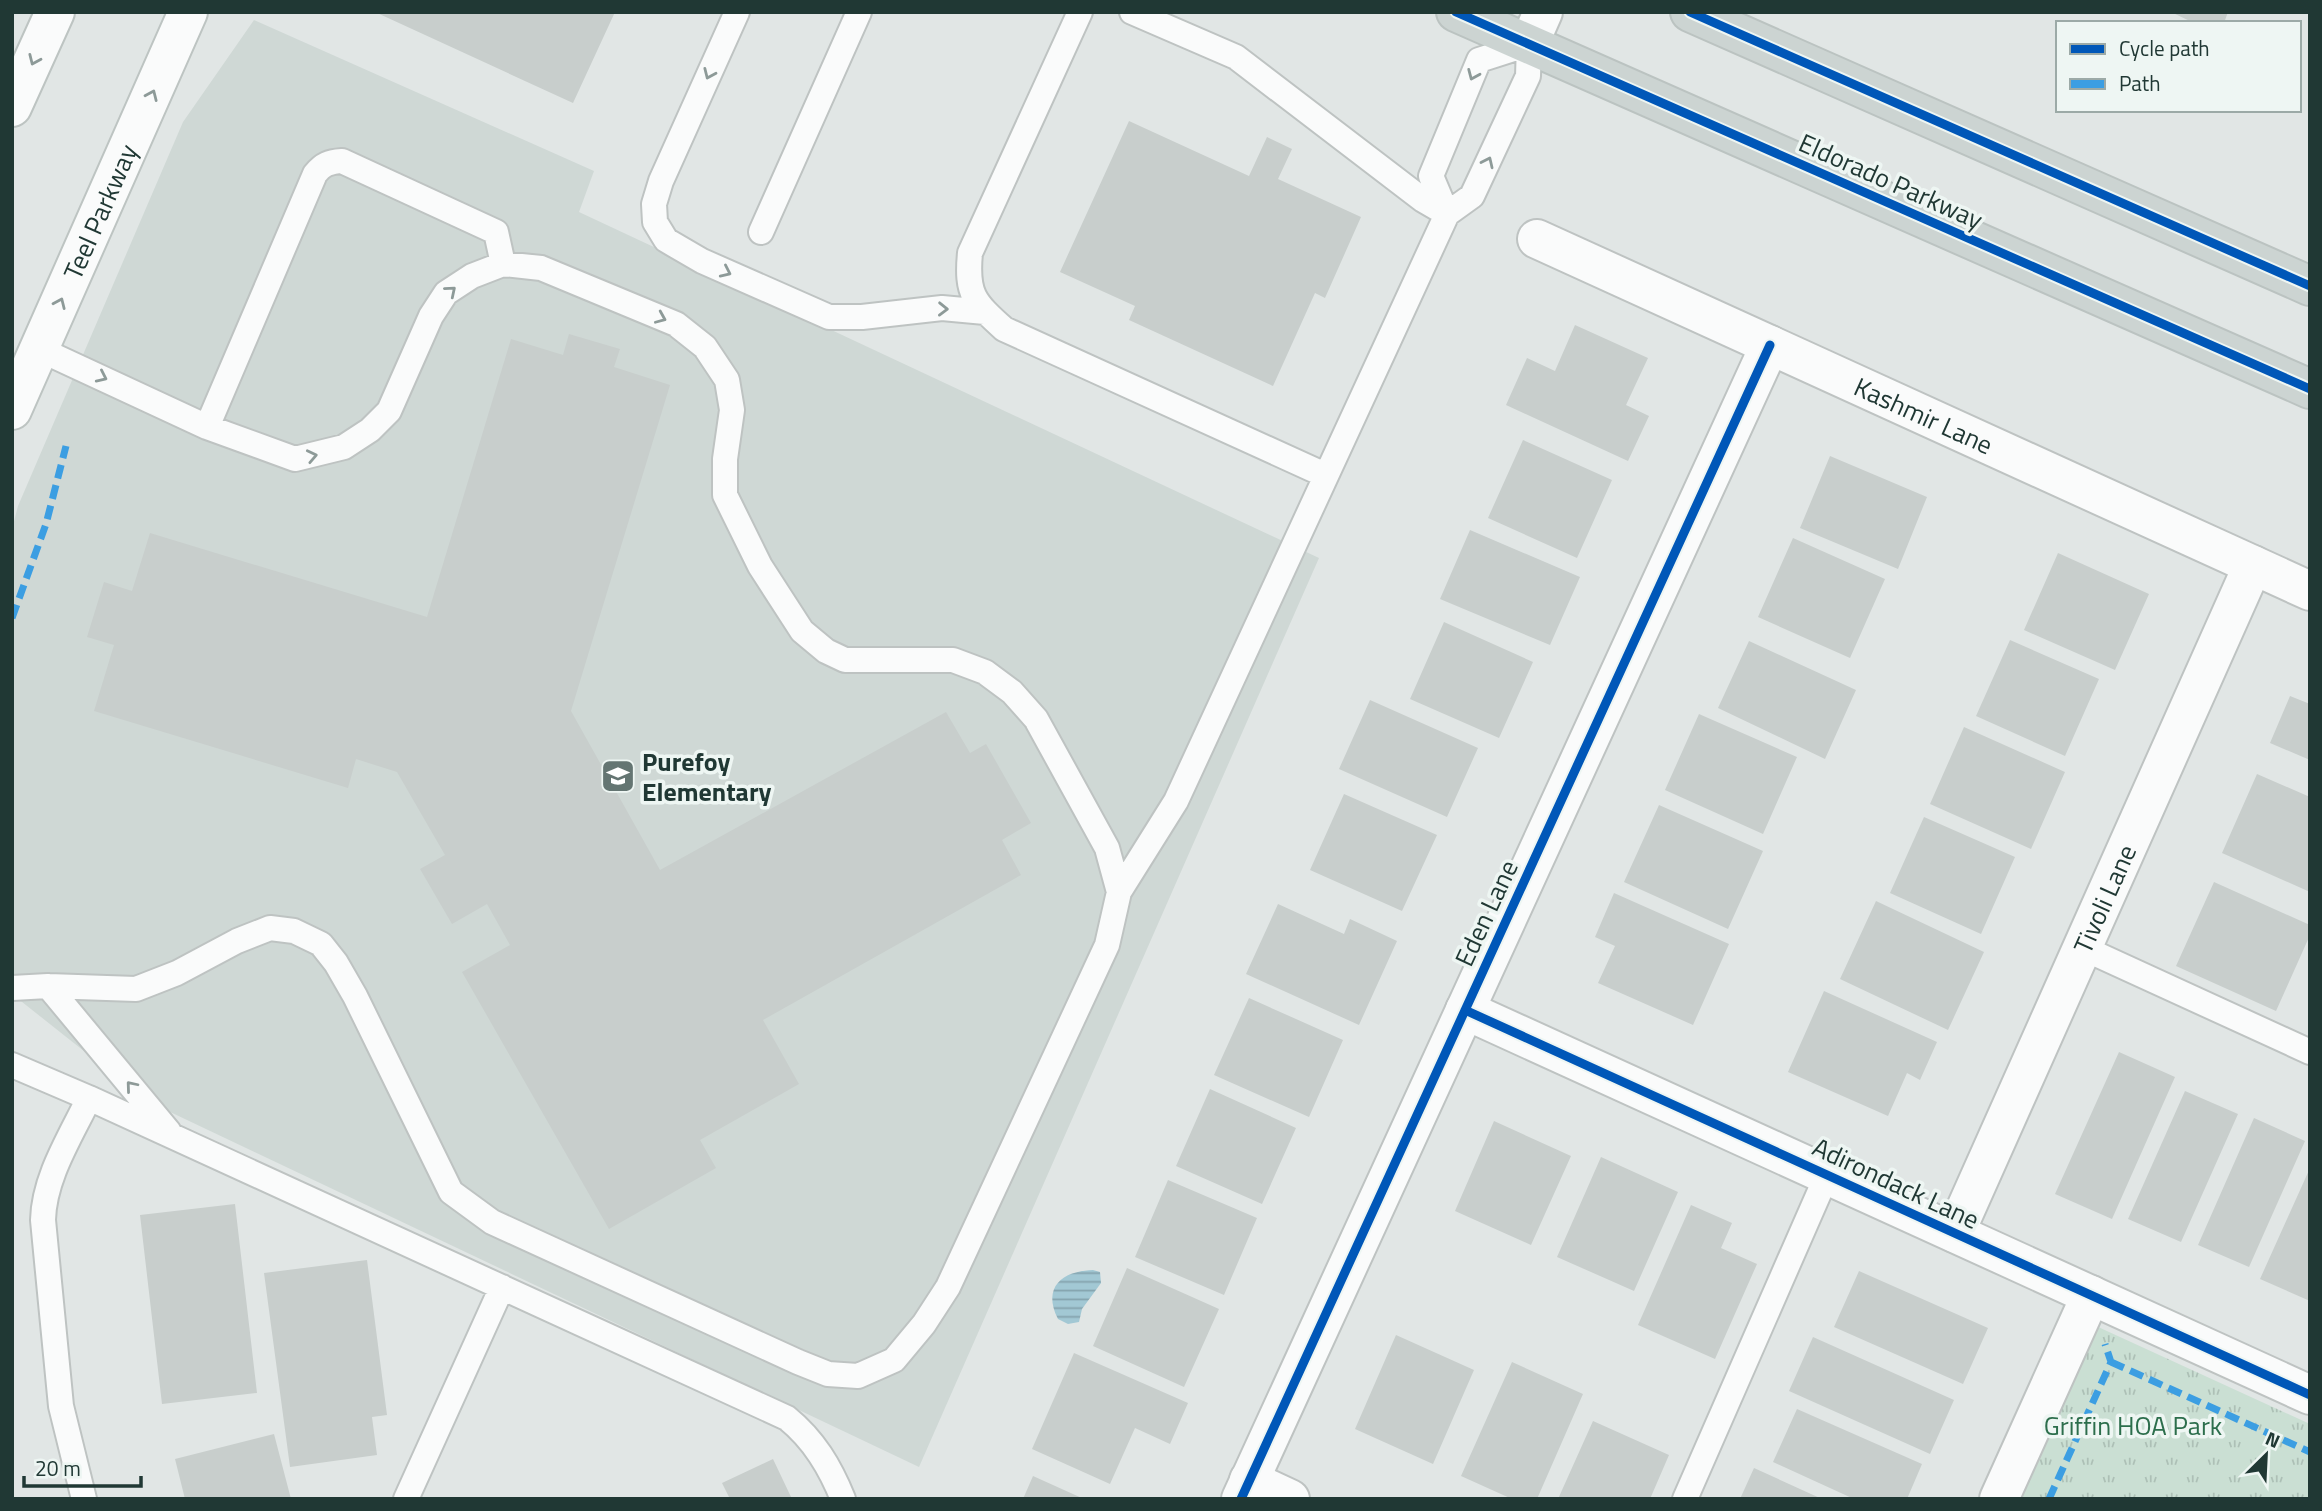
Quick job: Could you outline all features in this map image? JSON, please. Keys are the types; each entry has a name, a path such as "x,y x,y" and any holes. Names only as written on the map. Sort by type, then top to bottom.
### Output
{"main road":[{"name":"Eldorado Parkway","path":"1456,12 1536,28 2310,389"},
{"path":"1690,12 2310,286"}],"street":[{"path":"12,107 55,12"},
{"name":"Teel Parkway","path":"12,410 26,342 188,12"},
{"name":"Kashmir Lane","path":"1537,239 2310,591"},
{"name":"Eden Lane","path":"1245,1489 1770,345"},
{"name":"Tivoli Lane","path":"1955,1233 2253,565"},
{"name":"Adirondack Lane","path":"1465,1010 2310,1395"},
{"path":"1999,1499 2091,1295"},
{"path":"1245,1489 1290,1499"}],"lane":[{"path":"737,12 661,181 654,204 655,222 666,240 702,261 828,317 862,317 942,308 985,312"},
{"path":"761,232 859,12"},
{"path":"1080,12 971,253 968,278 973,294 985,312 1004,329 1325,475"},
{"path":"1132,12 1236,57 1423,200 1447,214"},
{"path":"1447,214 1431,176 1479,60 1536,28"},
{"path":"12,988 48,986 136,989 177,973 237,941 270,928 294,931 321,944 336,963 355,996 451,1192 471,1208 492,1222 798,1363 828,1374 858,1376 894,1360 924,1324 948,1287 1107,945 1119,892 1176,800 1447,214 1472,196 1528,76 1536,28"},
{"path":"207,427 314,174 321,165 342,161 496,232 503,264"},
{"path":"26,342 207,427 295,459 344,447 370,430 388,411 431,316 446,293 471,276 503,264 541,268 676,324 705,347 727,380 732,410 724,459 725,495 760,566 802,631 826,651 845,660 953,660 985,672 1012,692 1036,719 1107,848 1119,892"},
{"path":"2083,948 2310,1052"},
{"path":"48,986 174,1138"},
{"path":"12,1065 89,1097 787,1419 813,1443 834,1476 844,1499"},
{"path":"83,1499 61,1406 43,1220 44,1201 50,1181 89,1097"},
{"path":"1685,1499 1827,1175"},
{"path":"406,1499 502,1287"}],"shaded area":[{"name":"Purefoy Elementary","path":"254,20 594,171 579,212 1319,558 919,1467 147,1101 12,994 12,529 18,506 183,122"}],"green space":[{"name":"Griffin HOA Park","path":"2096,1326 2310,1424 2310,1499 2019,1499"}],"water":[{"path":"1093,1270 1100,1272 1101,1283 1082,1309 1079,1322 1068,1324 1058,1319 1052,1298 1058,1283 1072,1274"}],"building":[{"path":"375,12 615,12 573,103"},
{"path":"2171,12 2228,12 2225,21 2190,21"},
{"path":"1129,121 1249,176 1267,137 1292,149 1278,179 1361,217 1325,298 1315,293 1273,386 1129,320 1135,306 1060,272"},
{"path":"1575,325 1648,358 1626,405 1649,416 1628,461 1506,405 1527,358 1555,371"},
{"name":"Purefoy Elementary","path":"569,334 620,349 614,367 670,385 571,711 660,870 946,712 970,753 986,744 1031,823 1002,840 1021,875 763,1020 799,1084 700,1140 716,1168 609,1229 462,972 510,945 487,904 452,924 420,869 445,855 397,772 356,759 348,788 94,711 114,645 87,637 104,582 132,591 150,533 427,617 511,339 563,355"},
{"path":"1523,440 1612,480 1577,558 1488,518"},
{"path":"1830,456 1927,497 1898,569 1800,528"},
{"path":"1470,530 1580,577 1550,645 1440,599"},
{"path":"1793,538 1885,579 1850,658 1758,617"},
{"path":"2058,553 2149,594 2115,670 2024,630"},
{"path":"1444,622 1533,662 1499,738 1410,699"},
{"path":"2010,640 2099,679 2065,756 1976,716"},
{"path":"1749,641 1856,690 1825,759 1718,708"},
{"path":"2290,696 2310,704 2310,760 2270,743"},
{"path":"1370,700 1478,748 1447,817 1339,769"},
{"path":"1699,714 1797,757 1763,834 1665,790"},
{"path":"1964,727 2065,772 2031,849 1930,804"},
{"path":"2257,774 2310,797 2310,892 2222,853"},
{"path":"1344,794 1437,835 1402,911 1310,870"},
{"path":"1659,805 1763,851 1728,929 1624,882"},
{"path":"1924,817 2015,857 1981,934 1890,893"},
{"path":"2214,882 2310,925 2310,935 2276,1011 2176,966"},
{"path":"1614,893 1729,944 1693,1025 1598,983 1615,946 1595,937"},
{"path":"1876,901 1984,952 1948,1030 1840,979"},
{"path":"1278,904 1344,934 1350,919 1397,941 1359,1025 1246,974"},
{"path":"1824,991 1937,1042 1920,1080 1907,1073 1888,1116 1788,1072"},
{"path":"1249,998 1343,1040 1309,1117 1214,1075"},
{"path":"2119,1052 2175,1077 2112,1219 2055,1194"},
{"path":"1210,1089 1296,1128 1262,1204 1176,1166"},
{"path":"2185,1091 2238,1114 2181,1242 2128,1219"},
{"path":"2254,1118 2305,1141 2249,1267 2198,1245"},
{"path":"1494,1121 1571,1156 1531,1245 1455,1211"},
{"path":"1601,1157 1678,1192 1634,1291 1557,1257"},
{"path":"2310,1168 2310,1301 2260,1279"},
{"path":"1168,1180 1257,1218 1224,1295 1135,1257"},
{"path":"235,1204 257,1393 162,1404 140,1215"},
{"path":"1691,1205 1732,1223 1721,1248 1757,1264 1715,1359 1638,1325"},
{"path":"367,1260 387,1415 372,1417 377,1455 290,1467 264,1273"},
{"path":"1127,1268 1219,1309 1184,1387 1093,1346"},
{"path":"1859,1271 1988,1328 1963,1384 1834,1327"},
{"path":"1396,1335 1474,1370 1433,1464 1355,1429"},
{"path":"1813,1337 1954,1400 1930,1454 1789,1391"},
{"path":"1074,1353 1188,1403 1170,1444 1135,1428 1110,1484 1032,1449"},
{"path":"1512,1362 1583,1394 1537,1499 1512,1499 1461,1476"},
{"path":"1797,1409 1922,1464 1907,1499 1854,1499 1773,1462"},
{"path":"1593,1421 1669,1455 1650,1499 1558,1499"},
{"path":"274,1434 291,1499 185,1499 175,1459"},
{"path":"773,1459 792,1499 730,1499 722,1483"},
{"path":"1754,1468 1822,1499 1740,1499"},
{"path":"1033,1476 1084,1499 1023,1499"}],"marked path":[{"path":"12,618 46,524 66,446"},
{"path":"2049,1499 2111,1362 2105,1344"},
{"path":"2111,1362 2310,1452"}],"cycle path":[{"path":"1456,12 2310,389"},
{"path":"1690,12 2310,286"},
{"path":"1241,1499 1770,345"},
{"path":"1465,1010 2310,1395"}],"place":[{"name":"Purefoy Elementary","path":"618,776"}]}
